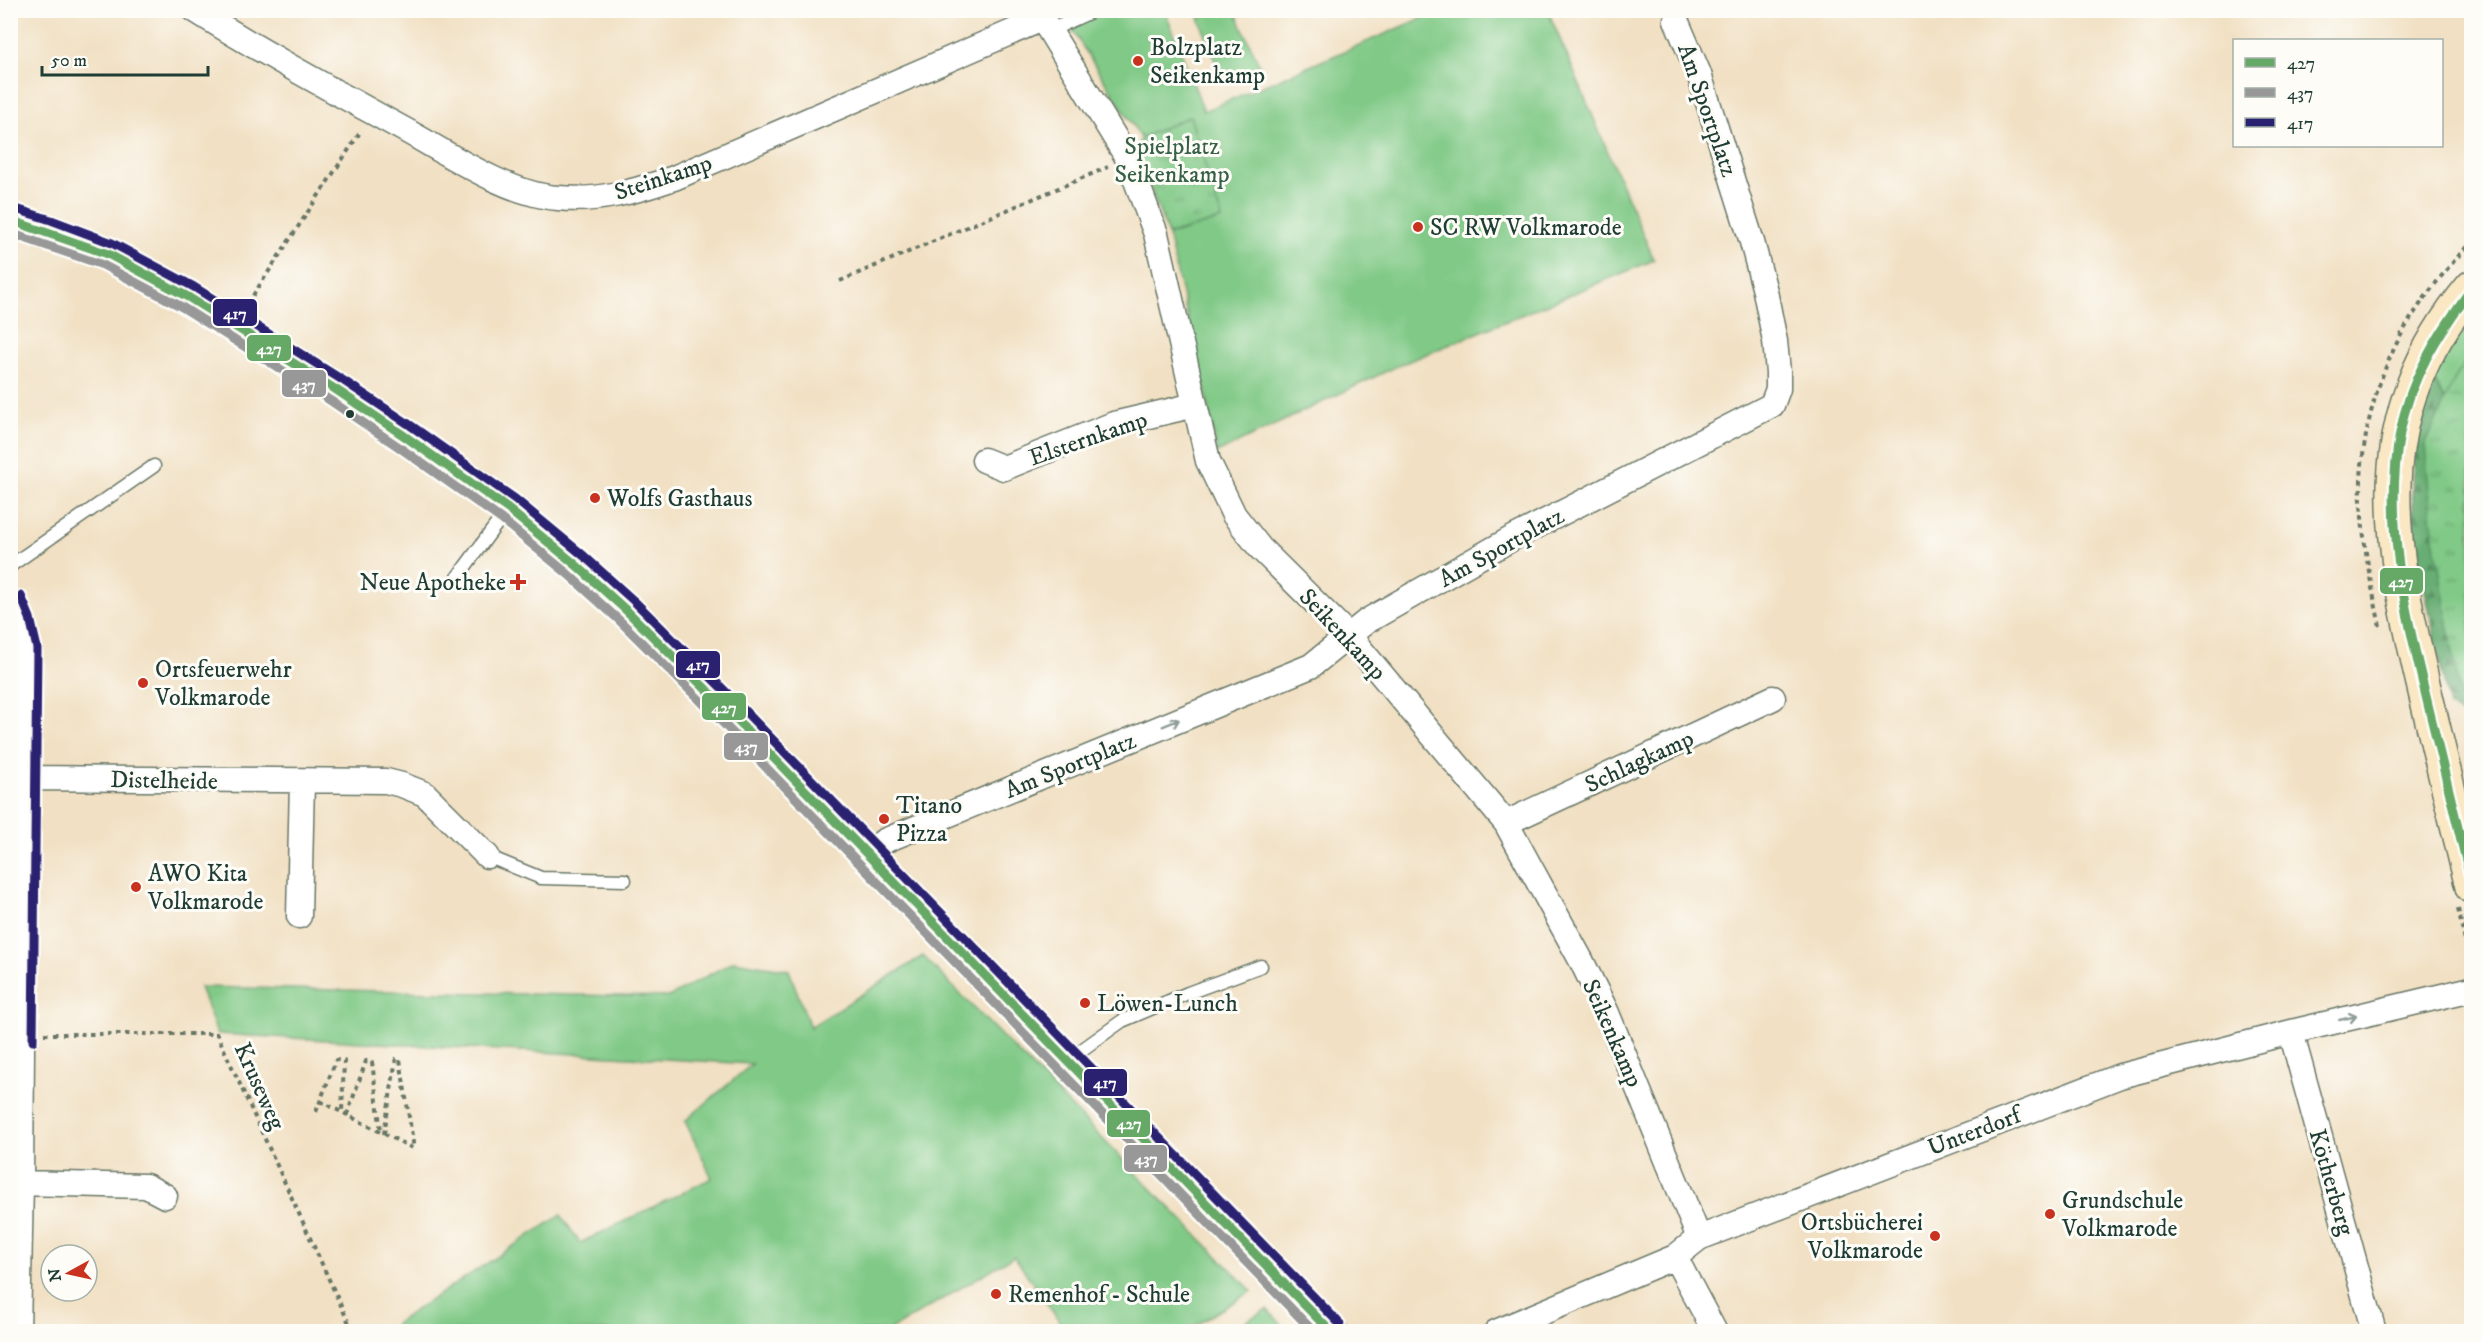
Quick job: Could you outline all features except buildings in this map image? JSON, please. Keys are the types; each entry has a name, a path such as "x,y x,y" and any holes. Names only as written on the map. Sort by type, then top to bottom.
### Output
{"main road":[{"path":"10,220 108,254 172,288 338,391 508,509 576,565 627,611 731,714 1331,1332"},
{"path":"2472,287 2436,335 2407,398 2398,434 2392,493 2394,531 2414,645 2472,887"}],"street":[{"name":"Steinkamp","path":"195,10 270,56 488,176 532,193 556,198 594,199 631,192 674,178 1043,20"},
{"name":"Seikenkamp","path":"1043,20 1128,159 1156,234 1208,461 1234,515 1260,548 1350,637 1506,823 1581,960 1607,1013 1699,1238"},
{"name":"Am Sportplatz","path":"868,855 884,841 1311,666 1350,637 1367,621 1511,539 1772,405 1778,389 1778,372 1775,341 1765,291 1752,242 1699,74 1676,20"},
{"name":"Elsternkamp","path":"984,460 1004,468 1114,424 1195,405"},
{"path":"10,601 19,622 25,648 25,778 16,1041 21,1183 15,1286 18,1332"},
{"name":"Schlagkamp","path":"1506,823 1773,698"},
{"name":"Distelheide","path":"25,778 386,781 417,790 434,801 488,856"},
{"path":"299,916 302,781"},
{"name":"Unterdorf","path":"1496,1332 1675,1257 1699,1238 2120,1076 2472,989"},
{"name":"Kötherberg","path":"2291,1032 2374,1332"},
{"path":"21,1183 146,1186 165,1196"},
{"path":"1675,1257 1715,1332"}],"lane":[{"path":"1043,20 1095,10"},
{"path":"10,566 154,466"},
{"path":"456,579 508,509"},
{"path":"488,856 541,878 625,880"},
{"path":"1066,1061 1122,1021 1261,966"}],"path":[{"path":"245,308 373,113"},
{"path":"840,281 1128,159"},
{"name":"Kruseweg","path":"16,1041 43,1034 217,1034 353,1332"},
{"path":"320,1101 382,1133 414,1149 400,1059 396,1059 382,1133"},
{"path":"316,1112 336,1060 344,1061 342,1112"},
{"path":"347,1115 366,1061 372,1062 382,1133"}],"green space":[{"name":"SC RW Volkmarode","path":"1060,11 1165,11 1204,111 1439,11 1548,11 1654,260 1395,367 1217,453 1205,391 1168,235 1190,117 1141,138"},
{"path":"1218,11 1235,11 1260,66 1223,81 1199,18"},
{"name":"Spielplatz Seikenkamp","path":"1190,116 1222,219 1168,235 1136,149 1141,138"},
{"path":"2471,314 2471,456 2433,378 2464,322"},
{"path":"2471,354 2471,739 2457,679 2432,524 2425,446 2455,378"},
{"path":"2433,378 2471,456 2471,719 2449,707 2414,537 2412,480 2420,413"},
{"path":"923,956 1252,1291 1186,1331 1066,1331 1014,1256 889,1331 390,1331 400,1320 561,1215 580,1243 712,1178 685,1121 752,1064 217,1034 200,987 669,997 734,961 789,970 810,1027"},
{"path":"1267,1309 1288,1331 1229,1331"}],"transit line":[{"name":"417","path":"13,208 112,243 194,287 410,425 515,499 584,556 635,602 740,706 1340,1324"},
{"name":"427","path":"10,220 108,254 188,297 338,391 403,435 508,509 576,565 627,611 731,714 1331,1332"},
{"name":"437","path":"10,233 103,265 182,307 396,445 501,519 568,574 619,620 722,722 1314,1332"},
{"name":"427","path":"2472,288 2427,356 2411,393 2400,433 2395,469 2394,505 2400,576 2407,612 2472,885"},
{"name":"417","path":"21,596 30,618 37,648 33,1041"}],"place":[{"name":"Bolzplatz Seikenkamp","path":"1138,61"},
{"name":"SC RW Volkmarode","path":"1418,227"},
{"name":"Wolfs Gasthaus","path":"595,498"},
{"name":"Neue Apotheke","path":"518,582"},
{"name":"Ortsfeuerwehr Volkmarode","path":"143,683"},
{"name":"Titano Pizza","path":"884,819"},
{"name":"AWO Kita Volkmarode","path":"136,887"},
{"name":"Löwen-Lunch","path":"1085,1003"},
{"name":"Grundschule Volkmarode","path":"2050,1214"},
{"name":"Ortsbücherei Volkmarode","path":"1935,1236"},
{"name":"Remenhof - Schule","path":"996,1294"}]}
